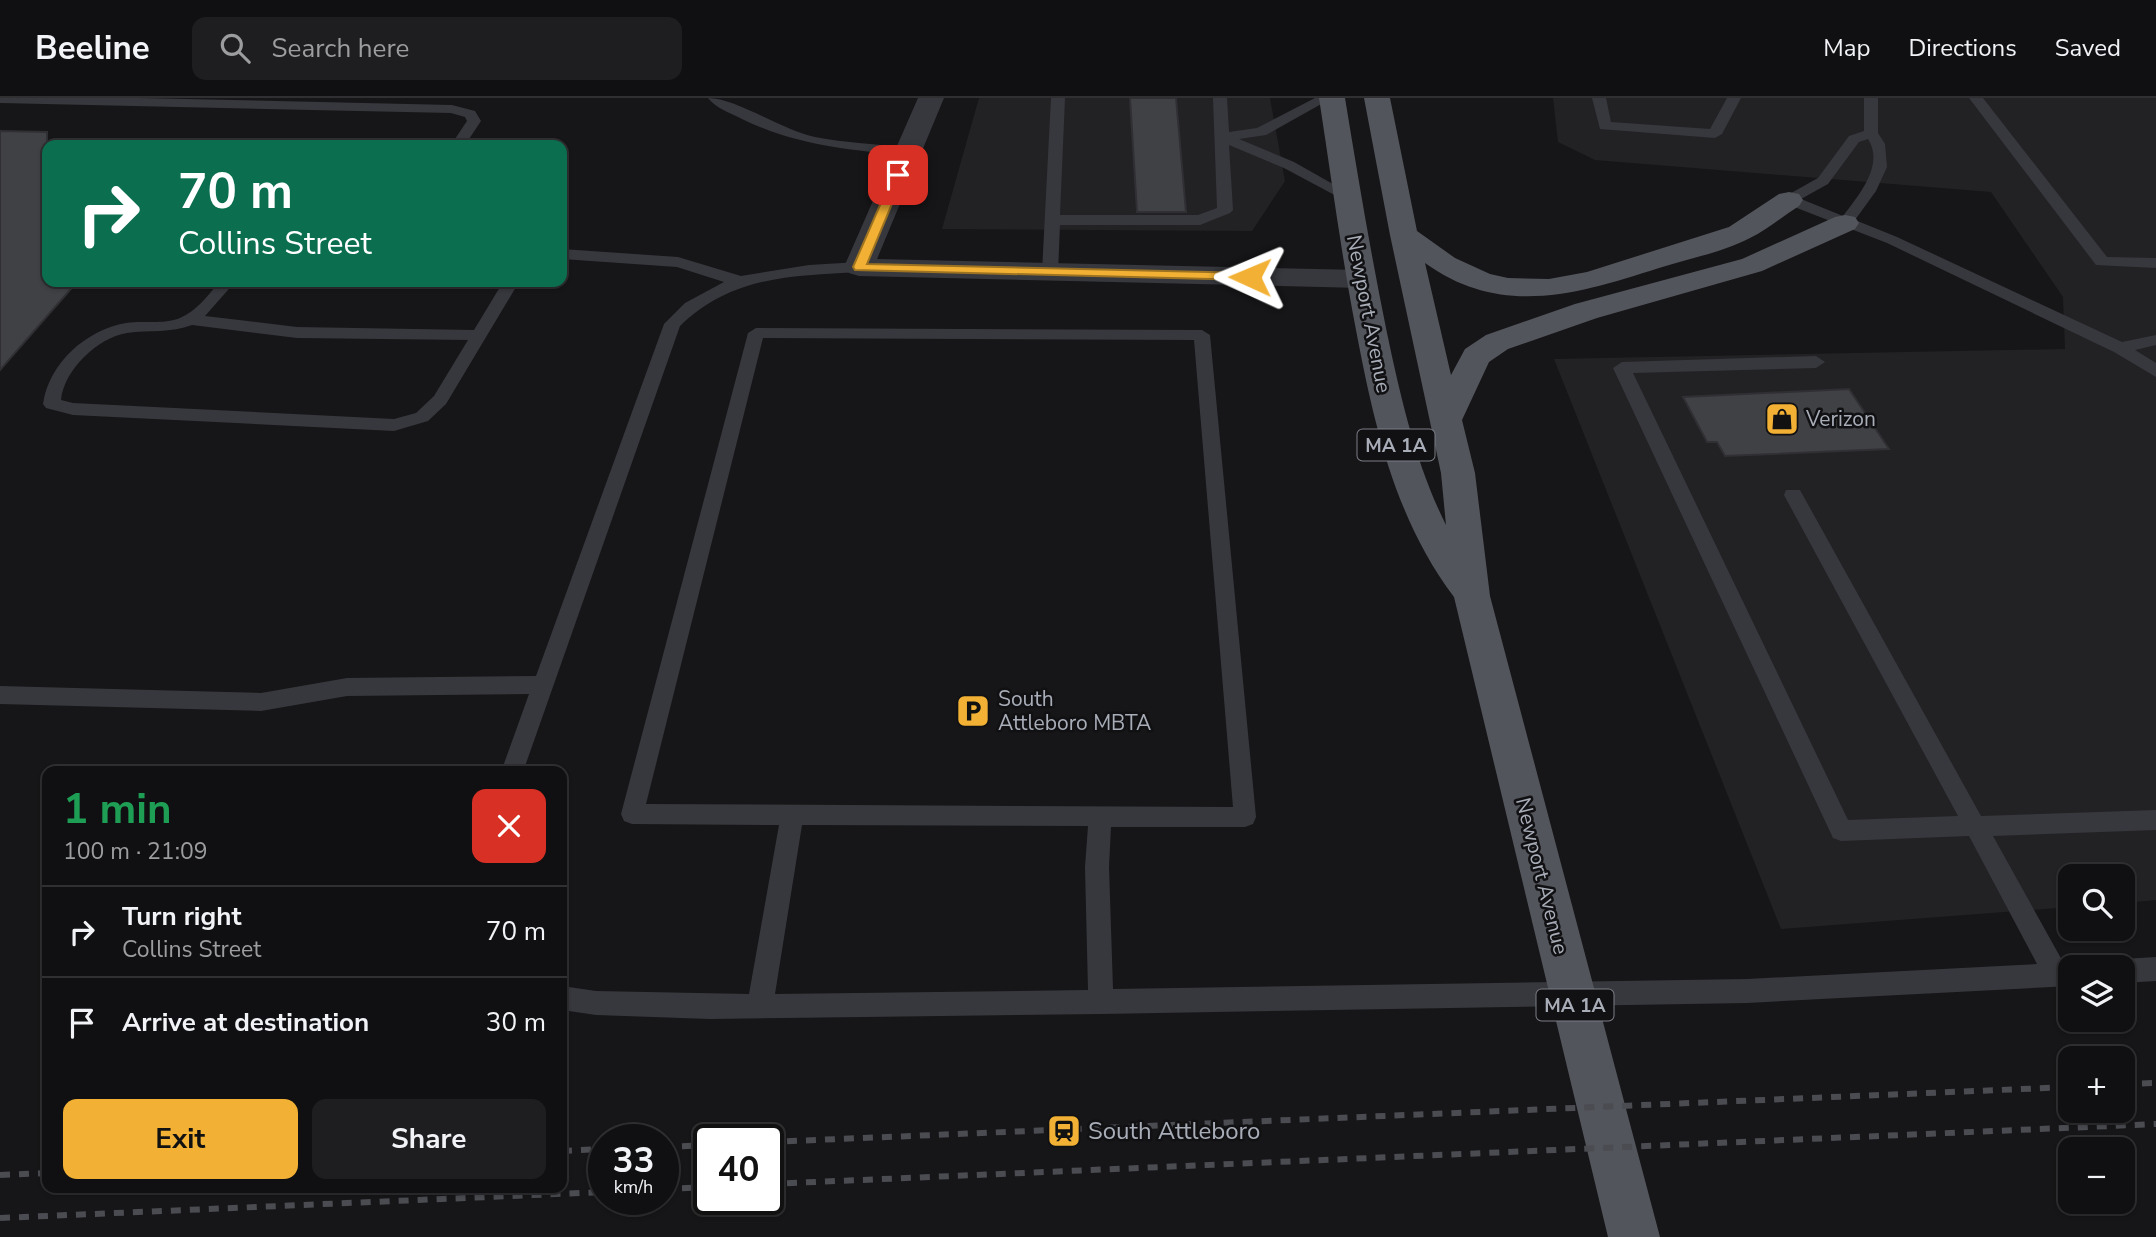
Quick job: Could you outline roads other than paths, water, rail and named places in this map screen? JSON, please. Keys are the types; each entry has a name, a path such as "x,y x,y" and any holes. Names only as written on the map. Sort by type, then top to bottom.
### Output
{"main road":[{"name":"Newport Avenue","path":"1332,98 1361,279 1389,419 1406,473 1431,530 1472,596"},
{"name":"Newport Avenue","path":"1377,98 1404,235 1458,472 1472,596 1634,1237"},
{"path":"1404,235 1445,264 1481,281 1508,287 1549,288 1592,280 1739,233 1789,200"},
{"path":"1447,418 1476,356 1497,342 1586,311 1740,269 1845,223"}],"street":[{"path":"931,98 859,267 1361,279"}],"lane":[{"path":"715,98 772,128 814,141 908,152"},
{"path":"1050,272 1058,98"},
{"path":"1052,220 1176,222 1200,220 1216,216 1225,210 1220,98"},
{"path":"1222,137 1261,132 1325,98"},
{"path":"1599,98 1605,126 1715,134 1734,98"},
{"path":"1845,223 1866,195 1883,158 1881,146 1871,133 1871,98"},
{"path":"1976,98 2102,262 2156,263"},
{"path":"0,99 452,109 470,114 474,121 461,140"},
{"path":"1789,200 1823,181 1854,139 1871,133"},
{"path":"1222,137 1289,165 1347,196"},
{"path":"1789,200 1892,240 2120,348 2156,371"},
{"path":"567,254 678,262 739,281"},
{"path":"514,766 673,324 689,305 739,281 783,272 859,267"},
{"path":"223,287 207,307 190,319 167,327 125,328 99,337 81,353 55,385 52,404 72,410 394,425 422,417 440,400 508,287"},
{"path":"190,319 227,327 273,331 479,335"},
{"path":"756,333 1202,335 1245,817 792,815 632,814 756,333"},
{"path":"2120,348 2156,340"},
{"path":"1816,362 1622,368 1841,831 2156,820"},
{"path":"1793,495 1975,826 2058,964"},
{"path":"0,695 261,702 347,687 541,685"},
{"path":"760,1006 792,815"},
{"path":"1100,816 1097,867 1101,1003"},
{"path":"2135,970 2156,969"},
{"path":"567,999 596,1003 760,1006 1101,1003 1747,991 2058,974"}],"railway":[{"path":"2135,1084 2156,1083"},
{"path":"784,1141 2058,1088"},
{"path":"784,1183 2156,1124"},
{"path":"679,1146 693,1146"},
{"path":"567,1151 588,1150"},
{"path":"0,1175 42,1173"},
{"path":"679,1188 693,1188"},
{"path":"0,1218 588,1193"}],"place":[{"name":"Verizon","path":"1782,419"},
{"name":"South Attleboro MBTA","path":"973,711"},
{"name":"South Attleboro","path":"1064,1131"}]}
